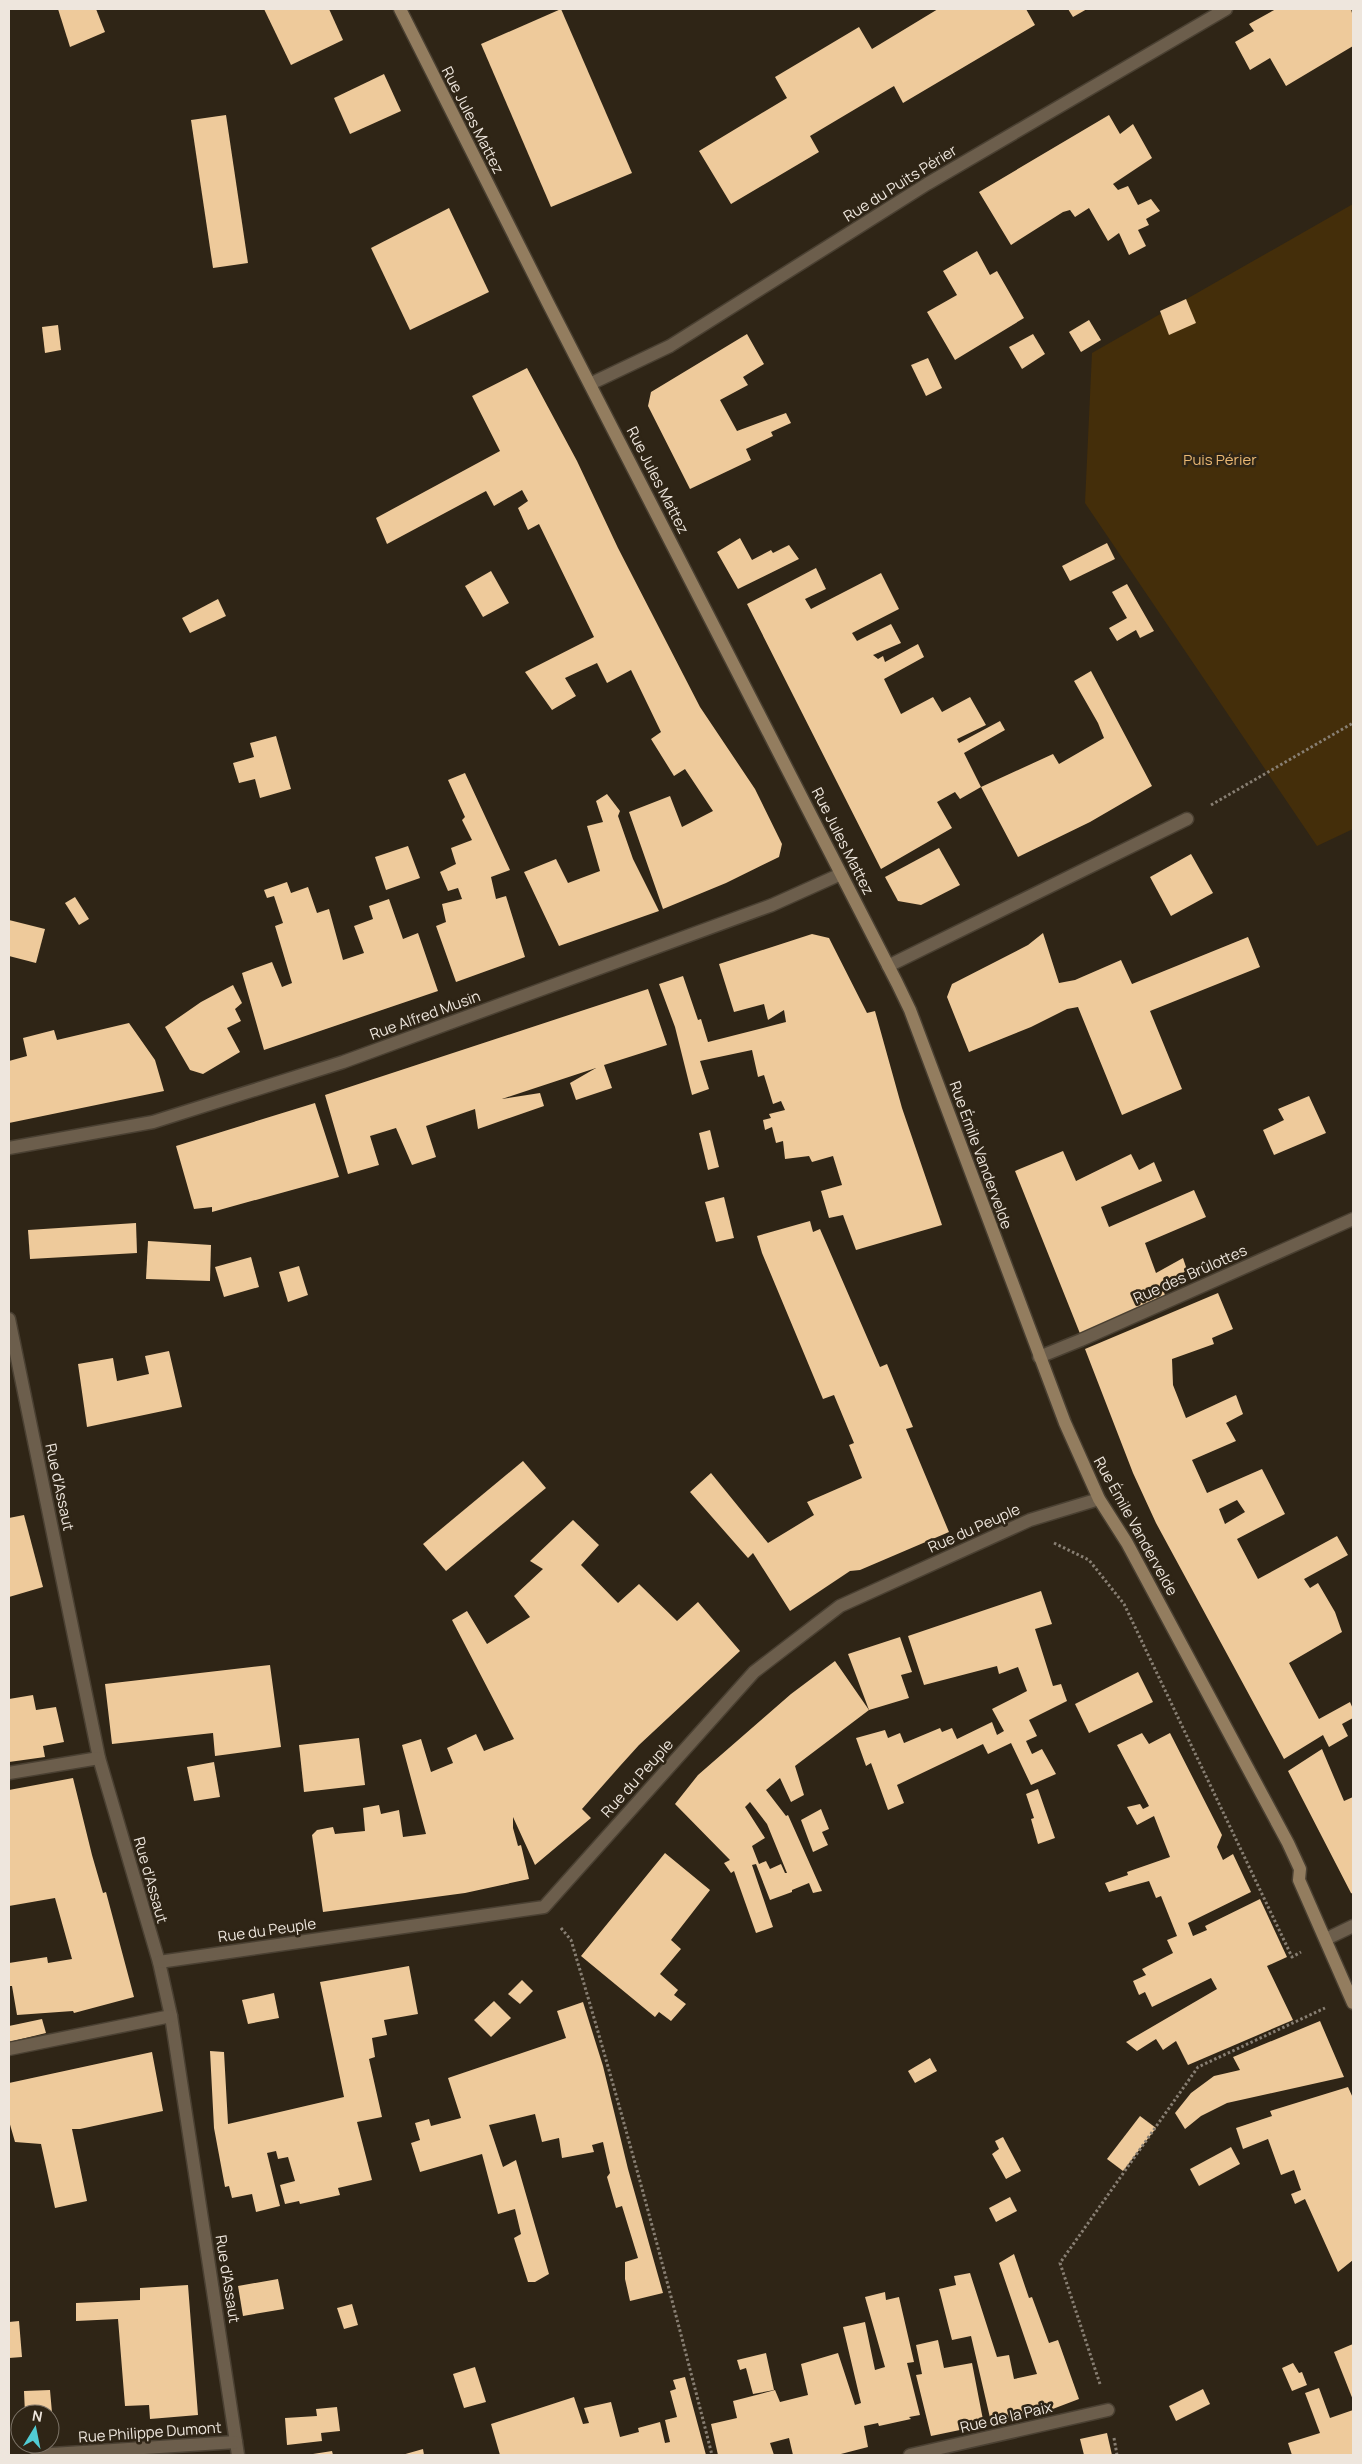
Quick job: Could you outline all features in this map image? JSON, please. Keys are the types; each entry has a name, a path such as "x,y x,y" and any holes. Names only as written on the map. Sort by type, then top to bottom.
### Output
{"main road":[{"name":"Rue Jules Mattez","path":"400,9 888,966"},
{"name":"Rue Émile Vandervelde","path":"888,966 910,1010 1039,1357 1065,1423 1099,1499 1127,1543 1263,1795 1300,1869 1299,1880 1352,2000"}],"street":[{"name":"Rue du Puits Périer","path":"590,384 670,346 927,184 1226,9"},
{"path":"888,966 1187,819"},
{"name":"Rue Alfred Musin","path":"9,1148 153,1122 343,1062 772,905 841,874"},
{"name":"Rue des Brûlottes","path":"1039,1357 1353,1219"},
{"name":"Rue d'Assaut","path":"9,1319 99,1758 159,1962 171,2016 238,2455"},
{"name":"Rue du Peuple","path":"159,1962 544,1907 754,1672 840,1606 1030,1520 1099,1499"},
{"path":"9,1773 99,1758"},
{"path":"1326,1939 1353,1926"},
{"path":"9,2049 171,2016"},
{"name":"Rue de la Paix","path":"910,2455 1108,2410"},
{"name":"Rue Philippe Dumont","path":"37,2455 236,2442"}],"path":[{"path":"1187,819 1353,723"},
{"path":"1050,1542 1089,1560 1124,1604 1292,1957 1326,1939"},
{"path":"544,1907 571,1940 649,2209 712,2455"},
{"path":"1108,2410 1060,2263 1198,2067 1352,2000"}],"green space":[{"name":"Puis Périer","path":"1353,204 1353,829 1317,846 1085,503 1092,353"}],"building":[{"path":"58,9 96,9 105,32 70,47"},
{"path":"264,9 329,9 343,40 291,65"},
{"path":"561,9 632,173 551,207 481,44"},
{"path":"938,9 1026,9 1035,25 903,103 894,86 810,136 819,152 731,204 699,151 787,98 775,77 859,27 872,49"},
{"path":"1068,9 1087,9 1073,17"},
{"path":"1276,9 1351,9 1353,17 1353,46 1286,86 1270,58 1250,70 1235,42 1254,31 1249,24"},
{"path":"384,74 401,111 350,134 334,98"},
{"path":"226,115 248,263 213,268 191,120"},
{"path":"1109,115 1120,134 1133,124 1152,158 1113,184 1118,190 1128,186 1138,205 1151,199 1160,211 1146,219 1149,225 1138,230 1146,246 1129,255 1119,233 1108,241 1089,208 1075,217 1070,210 1063,212 1011,245 979,192"},
{"path":"449,208 489,292 410,330 371,248"},
{"path":"977,251 990,275 997,271 1024,318 955,360 927,312 957,295 943,271"},
{"path":"1186,299 1196,323 1169,335 1160,311"},
{"path":"1089,320 1101,340 1081,352 1069,332"},
{"path":"58,325 61,350 45,353 42,327"},
{"path":"747,334 764,364 743,377 748,385 720,400 737,431 786,413 791,423 771,432 773,436 746,449 751,460 690,489 648,406 651,392"},
{"path":"1033,334 1045,354 1022,369 1009,347"},
{"path":"928,358 942,388 926,396 911,365"},
{"path":"527,368 577,461 618,548 700,707 755,789 782,844 779,857 726,883 663,909 629,812 670,796 682,827 713,811 685,769 674,776 651,739 661,732 631,670 607,683 597,663 565,678 576,696 552,710 525,672 594,637 539,524 528,530 518,508 528,501 522,490 494,506 486,491 387,544 376,518 500,451 472,396"},
{"path":"740,538 752,560 771,550 773,553 789,545 799,559 738,589 717,552"},
{"path":"1107,543 1115,559 1070,581 1062,566"},
{"path":"816,568 826,589 805,599 811,609 881,573 899,609 852,633 857,641 891,624 901,643 873,655 878,659 883,656 885,662 918,644 924,657 884,679 901,714 933,697 942,712 970,697 986,725 957,739 959,743 1000,721 1005,730 964,753 981,787 960,799 955,792 937,802 952,828 881,869 747,604"},
{"path":"491,571 509,603 483,617 465,586"},
{"path":"1127,584 1154,631 1140,638 1136,630 1117,641 1109,628 1127,618 1112,592"},
{"path":"218,599 226,616 190,633 182,618"},
{"path":"1091,671 1152,786 1090,822 1018,857 981,787 1053,754 1059,764 1104,738 1098,723 1074,681"},
{"path":"276,736 291,789 260,798 255,779 239,783 233,763 254,757 250,743"},
{"path":"465,773 510,870 491,877 496,899 506,896 525,957 456,982 436,926 446,922 442,904 462,899 458,888 448,891 440,872 456,864 451,848 472,840 462,820 465,817 448,780"},
{"path":"607,794 620,811 618,816 633,859 659,911 559,946 524,872 556,859 568,883 600,871 587,826 603,822 596,801"},
{"path":"408,846 420,878 386,890 375,857"},
{"path":"939,848 960,885 921,905 898,901 885,877"},
{"path":"1191,854 1213,893 1171,916 1150,877"},
{"path":"287,882 291,893 308,887 317,913 329,909 343,960 364,953 354,926 373,919 369,906 389,899 403,939 418,933 438,991 264,1050 242,973 272,962 282,987 292,983 275,926 283,923 274,896 267,898 264,890"},
{"path":"75,897 89,919 79,925 65,903"},
{"path":"9,920 45,929 36,963 9,956"},
{"path":"1043,933 1059,983 1075,980 1121,960 1132,984 1248,937 1260,967 1150,1011 1182,1089 1122,1115 1078,1007 1067,1009 1031,1027 969,1052 947,997 952,984 1028,945"},
{"path":"812,934 829,938 867,1013 875,1011 902,1108 942,1225 856,1250 843,1215 829,1218 821,1191 842,1185 833,1156 812,1162 809,1156 785,1159 783,1141 776,1143 772,1127 765,1130 763,1120 771,1118 769,1114 785,1110 781,1101 773,1104 764,1075 758,1077 752,1050 700,1061 709,1089 692,1095 675,1027 659,984 683,976 698,1020 701,1019 708,1042 786,1022 784,1010 768,1020 764,1004 734,1012 719,964"},
{"path":"233,985 242,1003 235,1009 241,1021 227,1028 240,1052 203,1074 190,1070 165,1027 201,1002"},
{"path":"648,989 667,1045 604,1065 612,1088 576,1100 570,1083 596,1068 502,1099 540,1093 544,1106 478,1129 475,1109 426,1126 436,1157 412,1165 396,1128 370,1136 379,1165 348,1174 325,1095"},
{"path":"129,1023 155,1060 164,1091 9,1123 9,1061 27,1056 23,1038 54,1030 57,1040"},
{"path":"1309,1096 1326,1133 1274,1155 1263,1130 1284,1120 1278,1109"},
{"path":"315,1103 339,1177 212,1212 212,1207 194,1209 176,1146"},
{"path":"710,1130 719,1167 708,1170 699,1133"},
{"path":"1063,1151 1076,1181 1131,1154 1139,1170 1154,1162 1162,1181 1101,1207 1109,1227 1194,1190 1206,1217 1145,1243 1156,1273 1183,1258 1187,1270 1176,1278 1179,1283 1164,1292 1166,1299 1081,1336 1015,1171"},
{"path":"724,1197 734,1238 716,1242 705,1202"},
{"path":"810,1221 813,1232 820,1229 880,1367 887,1364 913,1427 906,1429 949,1532 860,1570 850,1571 790,1611 753,1553 748,1558 690,1492 711,1473 768,1543 814,1515 807,1502 862,1478 849,1445 854,1443 834,1395 823,1399 762,1253 757,1236"},
{"path":"136,1223 137,1253 30,1259 28,1230"},
{"path":"148,1241 211,1245 210,1281 146,1279"},
{"path":"251,1257 259,1287 224,1297 215,1267"},
{"path":"299,1266 308,1295 288,1302 279,1272"},
{"path":"1218,1293 1233,1329 1212,1338 1214,1344 1172,1359 1173,1385 1186,1418 1236,1395 1243,1414 1226,1423 1236,1441 1192,1460 1207,1493 1262,1469 1285,1514 1237,1539 1258,1579 1337,1536 1348,1555 1304,1579 1310,1588 1318,1583 1335,1612 1342,1632 1289,1663 1319,1719 1350,1702 1353,1709 1353,1718 1342,1724 1348,1736 1329,1747 1323,1735 1284,1759 1156,1523 1133,1473 1085,1349","holes":["1237,1500 1245,1512 1225,1524 1219,1509"]},
{"path":"169,1351 182,1407 87,1427 78,1364 113,1358 117,1381 149,1374 145,1356"},
{"path":"523,1461 546,1488 446,1571 423,1544"},
{"path":"24,1515 43,1587 9,1597 9,1518"},
{"path":"573,1520 599,1545 581,1565 618,1603 639,1584 677,1621 698,1602 740,1651 639,1745 620,1766 582,1809 591,1818 535,1865 513,1817 513,1828 518,1846 521,1845 529,1879 465,1893 323,1912 312,1835 317,1830 333,1827 335,1834 365,1831 363,1808 379,1805 381,1814 399,1810 403,1837 426,1834 402,1745 421,1739 431,1772 453,1763 447,1748 476,1734 484,1751 514,1739 452,1620 467,1611 487,1644 530,1617 514,1596 543,1569 530,1561"},
{"path":"1041,1591 1052,1624 1035,1629 1053,1686 1061,1684 1067,1701 1029,1720 1037,1736 1026,1741 1032,1754 1042,1749 1056,1774 1031,1785 1011,1743 988,1754 983,1744 897,1785 904,1803 888,1810 871,1763 866,1766 856,1738 885,1730 888,1738 900,1733 904,1743 940,1728 942,1732 952,1728 957,1739 992,1722 997,1735 1004,1731 992,1709 1027,1691 1018,1667 999,1674 997,1666 924,1685 908,1636"},
{"path":"900,1637 912,1672 901,1675 909,1698 869,1710 848,1654"},
{"path":"835,1661 869,1710 795,1766 804,1795 791,1802 780,1778 766,1790 786,1816 788,1815 822,1891 813,1893 809,1883 770,1900 756,1864 752,1865 773,1927 756,1933 734,1871 731,1873 724,1863 730,1860 675,1804 698,1775 791,1694","holes":["750,1802 767,1824 787,1873 785,1873 781,1864 770,1869 766,1861 759,1864 752,1846 765,1838 745,1807"]},
{"path":"270,1665 281,1747 215,1756 213,1733 112,1744 105,1684"},
{"path":"1138,1672 1153,1702 1089,1733 1075,1704"},
{"path":"33,1695 36,1710 56,1707 64,1742 43,1746 45,1757 9,1762 9,1699"},
{"path":"1142,1733 1149,1744 1170,1733 1222,1835 1217,1847 1223,1860 1233,1854 1251,1892 1188,1923 1193,1936 1207,1930 1205,1926 1260,1899 1287,1957 1267,1966 1293,2020 1188,2065 1176,2041 1163,2050 1156,2039 1137,2051 1126,2042 1217,1989 1211,1978 1152,2007 1145,1992 1139,1995 1133,1981 1146,1975 1142,1969 1173,1953 1167,1940 1177,1936 1161,1896 1156,1898 1149,1881 1109,1892 1105,1883 1128,1875 1127,1872 1170,1857 1154,1816 1137,1825 1127,1807 1140,1804 1143,1809 1149,1806 1117,1745"},
{"path":"359,1738 365,1785 304,1792 299,1745"},
{"path":"1322,1749 1344,1801 1353,1797 1353,1894 1288,1771"},
{"path":"214,1762 220,1797 194,1801 187,1767"},
{"path":"73,1778 92,1855 103,1893 106,1892 134,1997 74,2013 73,2011 17,2015 12,1986 9,1986 9,1963 47,1957 48,1963 72,1959 55,1898 9,1906 9,1790"},
{"path":"1038,1789 1055,1838 1038,1844 1031,1819 1034,1818 1026,1794"},
{"path":"821,1809 829,1829 822,1832 828,1845 813,1852 801,1820"},
{"path":"665,1853 710,1890 671,1940 681,1949 660,1974 678,1990 674,1995 686,2004 671,2021 659,2012 655,2017 581,1956"},
{"path":"409,1966 418,2014 384,2020 387,2035 372,2038 375,2057 369,2059 382,2117 357,2122 372,2180 338,2188 340,2195 300,2204 299,2201 285,2204 280,2185 295,2181 288,2157 278,2159 276,2151 267,2153 280,2206 256,2212 252,2194 232,2198 229,2186 225,2187 214,2128 210,2051 224,2052 228,2124 344,2097 320,1982"},
{"path":"522,1980 533,1991 520,2004 508,1994"},
{"path":"274,1993 279,2018 248,2024 242,2000"},
{"path":"494,2001 511,2018 491,2037 474,2020"},
{"path":"583,2002 603,2066 628,2169 663,2293 630,2301 625,2279 625,2262 638,2258 622,2206 616,2208 607,2177 610,2173 603,2142 592,2145 594,2152 562,2158 559,2138 542,2142 535,2114 489,2125 503,2167 516,2160 549,2274 535,2282 528,2282 514,2238 521,2234 515,2209 498,2214 482,2154 420,2172 411,2143 420,2140 415,2123 429,2119 431,2126 461,2118 448,2078 566,2038 557,2011"},
{"path":"42,2019 46,2033 9,2042 9,2026"},
{"path":"1320,2021 1344,2077 1227,2103 1201,2116 1185,2129 1175,2113 1191,2093 1214,2076 1240,2070 1233,2057"},
{"path":"152,2052 163,2111 80,2129 72,2129 87,2201 55,2208 41,2144 15,2142 9,2121 9,2083"},
{"path":"930,2058 937,2071 915,2083 908,2071"},
{"path":"1348,2087 1353,2098 1353,2260 1338,2272 1305,2199 1295,2204 1291,2194 1301,2190 1294,2170 1281,2175 1268,2139 1243,2149 1236,2128 1272,2116 1270,2111"},
{"path":"1140,2116 1156,2128 1123,2171 1107,2159"},
{"path":"1003,2137 1021,2171 1006,2179 992,2154 999,2149 995,2141"},
{"path":"1231,2147 1240,2164 1199,2186 1190,2169"},
{"path":"1010,2197 1017,2211 996,2222 989,2208"},
{"path":"1014,2254 1029,2298 1032,2297 1049,2343 1058,2340 1079,2399 1050,2410 991,2422 971,2336 952,2340 939,2289 956,2285 954,2276 970,2273 997,2357 1009,2355 1014,2379 1037,2374 999,2263"},
{"path":"278,2279 284,2309 243,2316 238,2286"},
{"path":"188,2285 198,2415 150,2419 149,2405 125,2406 118,2319 76,2321 76,2303 140,2300 140,2288"},
{"path":"885,2292 886,2300 899,2297 914,2362 907,2363 920,2415 909,2417 911,2419 879,2426 878,2423 864,2426 868,2447 837,2455 793,2455 789,2438 770,2443 774,2455 718,2455 711,2424 737,2418 733,2401 775,2390 780,2402 808,2395 801,2364 838,2353 855,2405 861,2403 843,2327 865,2322 875,2370 885,2367 865,2297"},
{"path":"352,2304 358,2325 344,2329 337,2308"},
{"path":"19,2321 22,2357 9,2358 9,2322"},
{"path":"938,2340 944,2368 972,2363 984,2425 931,2436 916,2375 922,2374 916,2345"},
{"path":"1353,2344 1353,2400 1334,2352"},
{"path":"766,2353 774,2390 753,2394 746,2368 740,2370 737,2360"},
{"path":"1293,2363 1299,2373 1302,2372 1307,2385 1292,2391 1282,2368"},
{"path":"475,2367 486,2402 464,2408 453,2374"},
{"path":"685,2377 706,2455 500,2455 491,2424 574,2397 583,2424 589,2423 584,2408 611,2402 620,2437 639,2432 638,2428 660,2422 665,2443 670,2442 665,2420 677,2417 670,2391 676,2389 673,2380"},
{"path":"1319,2388 1330,2418 1353,2410 1353,2455 1292,2455 1288,2443 1320,2433 1305,2393"},
{"path":"1203,2389 1210,2404 1176,2421 1169,2406"},
{"path":"50,2390 51,2404 25,2404 24,2391"},
{"path":"337,2407 340,2431 321,2433 322,2441 287,2445 285,2418 317,2416 316,2409"},
{"path":"1107,2433 1112,2455 1084,2455 1080,2439"},
{"path":"423,2449 424,2455 402,2455"},
{"path":"332,2451 333,2455 313,2455 313,2454"}]}
